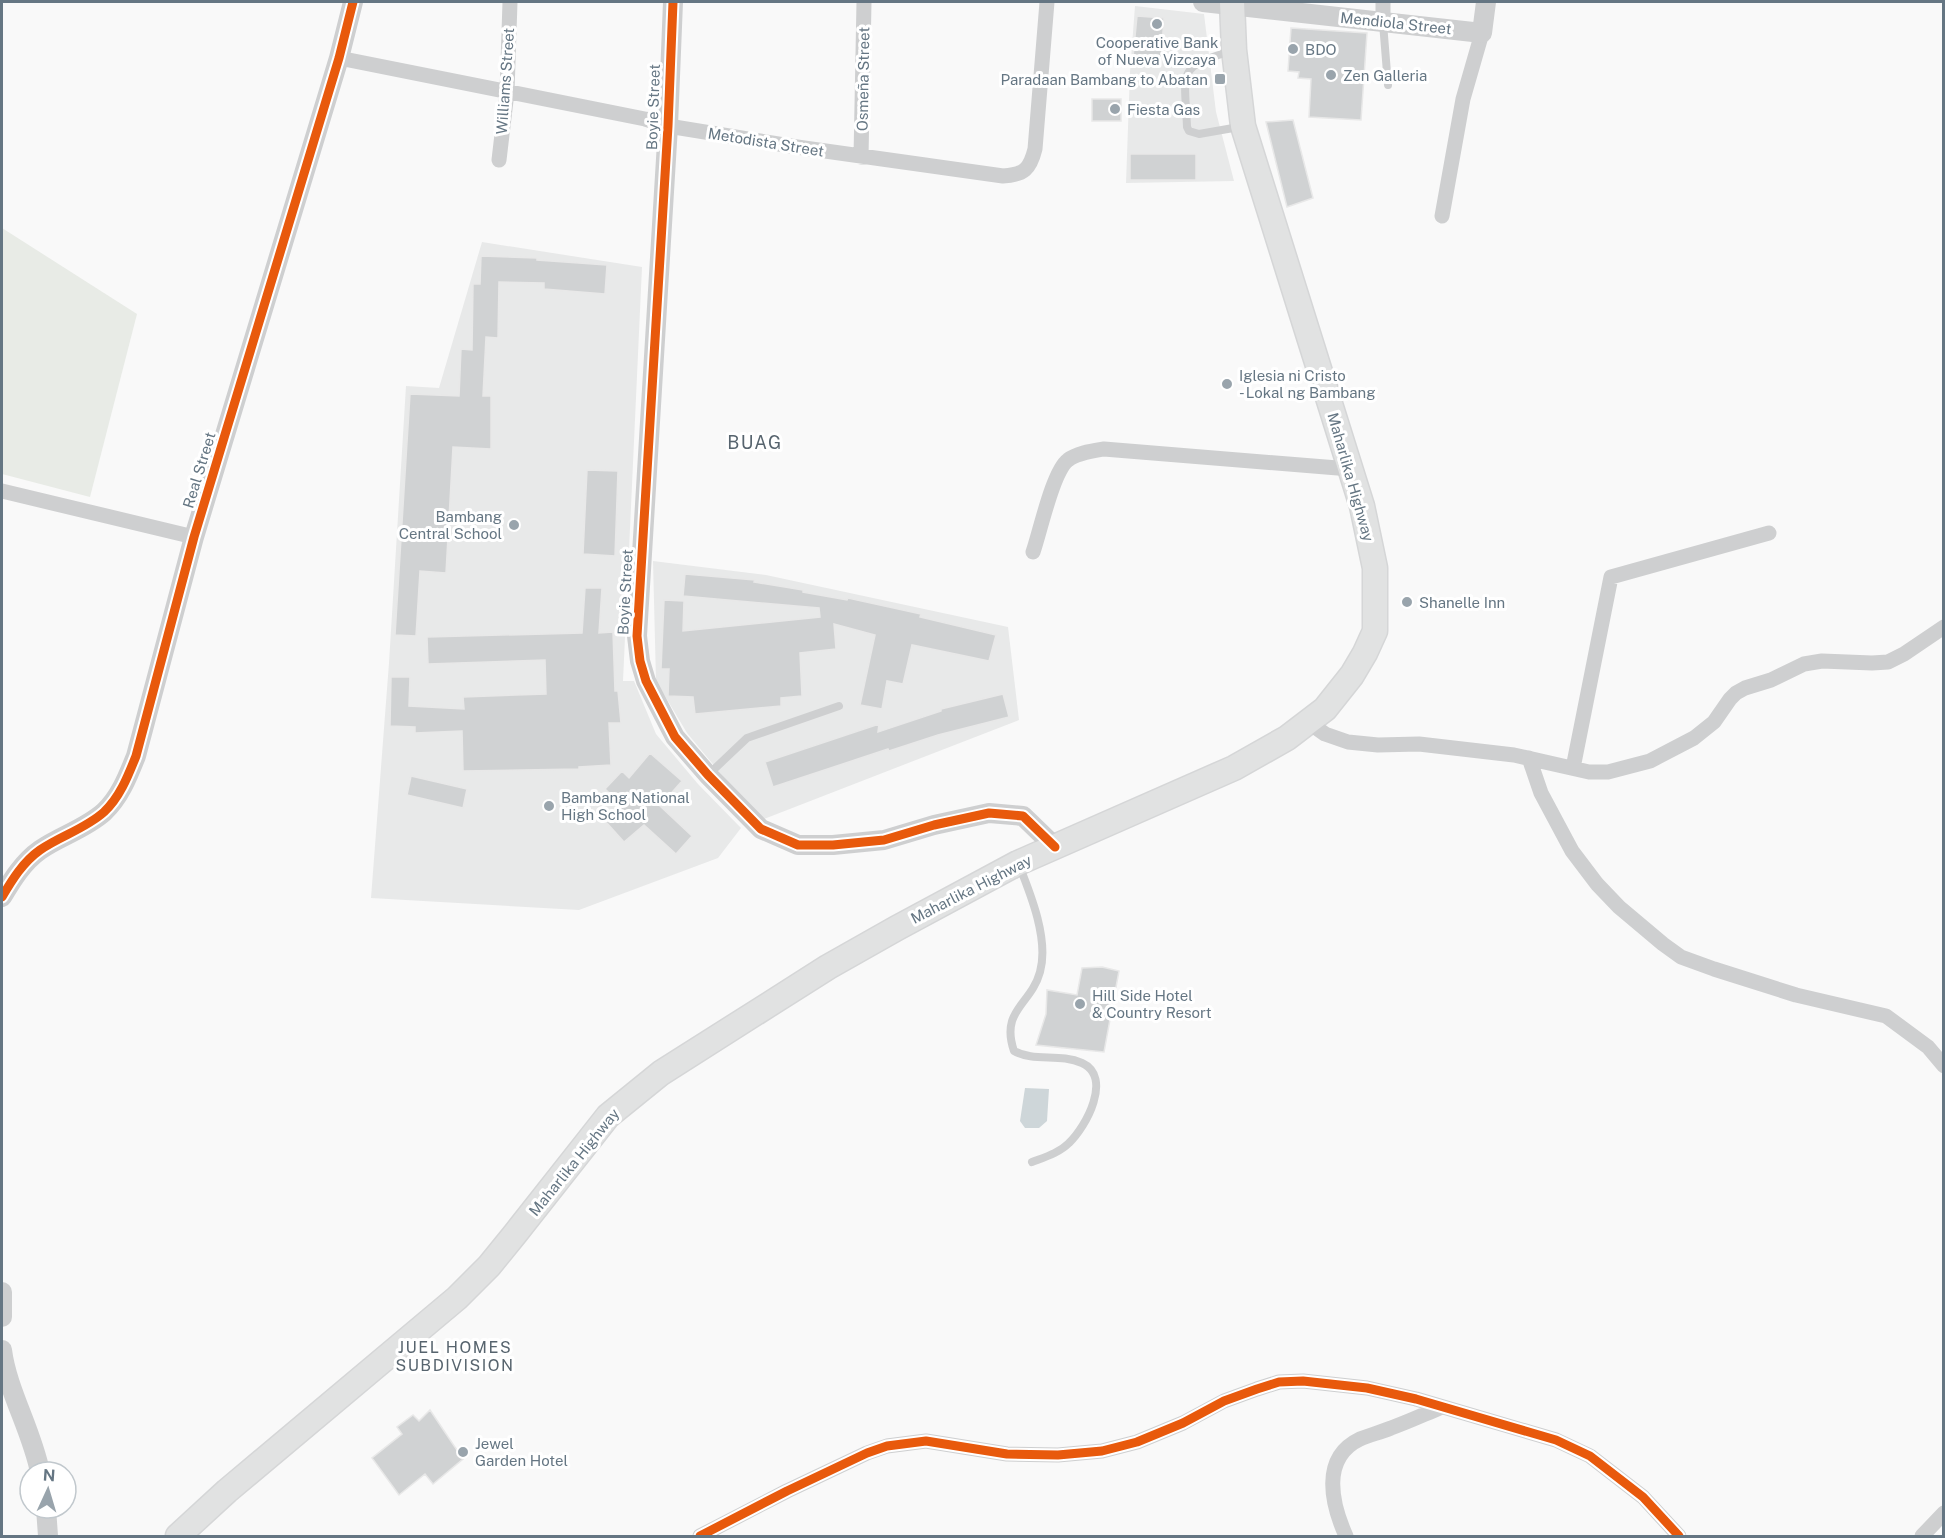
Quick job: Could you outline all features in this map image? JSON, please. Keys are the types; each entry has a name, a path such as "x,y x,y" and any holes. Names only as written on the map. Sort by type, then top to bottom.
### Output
{"main road":[{"name":"Maharlika Highway","path":"178,1536 227,1491 457,1298 489,1266 608,1116 660,1073 828,967 1018,863 1234,768 1287,738 1325,709 1352,675 1375,631 1375,568 1362,506 1243,126 1234,50 1232,3"}],"street":[{"name":"Real Street","path":"2,897 19,870 40,850 70,835 105,812 122,790 136,756 195,537 339,58 353,2"},
{"name":"Williams Street","path":"499,160 507,92 510,2"},
{"name":"Boyie Street","path":"673,2 668,126 637,636 640,661 658,706 675,737 708,775 761,828 798,845 833,845 884,840 934,825 989,813 1023,816 1055,847"},
{"name":"Osmeña Street","path":"861,157 864,2"},
{"name":"Metodista Street","path":"339,58 645,119 668,126 861,157 1017,176 1023,172 1032,159 1035,149 1047,2"},
{"name":"Mendiola Street","path":"1203,2 1232,3 1482,33"},
{"path":"1383,2 1383,21"},
{"path":"1442,216 1463,99 1482,33 1486,2"},
{"path":"1034,552 1057,476 1067,460 1084,453 1104,449 1350,469"},
{"path":"2,490 195,537"},
{"path":"1573,768 1611,577 1769,533"},
{"path":"1308,722 1325,734 1348,742 1377,745 1419,744 1529,758 1589,772 1608,772 1650,761 1694,738 1714,722 1730,699 1745,688 1771,680 1804,664 1822,661 1888,662 1944,627"},
{"path":"1529,758 1541,793 1572,851 1597,884 1619,907 1672,951 1681,957 1714,969 1796,994 1886,1016 1928,1047 1944,1066"},
{"path":"2,1292 2,1317"},
{"path":"2,1350 10,1385 36,1460"},
{"path":"700,1536 787,1491 867,1453 887,1446 926,1441 1007,1454 1058,1455 1102,1451 1137,1442 1183,1423 1224,1401 1279,1382 1303,1381 1367,1388 1556,1440 1590,1456 1643,1497 1679,1536"},
{"path":"1346,1536 1336,1515 1333,1496 1334,1471 1341,1456 1359,1440 1442,1407"},
{"path":"1922,1536 1944,1513"},
{"path":"47,1520 48,1536"}],"lane":[{"path":"1383,21 1388,85"},
{"path":"1234,50 1204,58 1189,69 1185,78 1187,127 1189,131 1199,134 1243,126"},
{"path":"708,775 747,738 839,706"},
{"path":"1018,863 1035,908 1040,933 1041,970 1028,998 1013,1014 1010,1029 1014,1051 1022,1055 1065,1058 1081,1062 1091,1068 1096,1083 1090,1113 1069,1144 1051,1155 1032,1162"}],"shaded area":[{"path":"1135,6 1204,14 1216,112 1234,181 1126,183"},
{"path":"2,228 137,314 90,497 2,474"},
{"path":"482,242 642,267 623,681 634,681 656,734 698,784 741,828 718,858 579,910 371,898 389,663 406,386 439,388"},
{"name":"Bambang National High School","path":"653,561 766,575 1008,627 1019,720 764,819 731,786 687,733 656,681"},
{"path":"1025,1088 1049,1089 1047,1121 1039,1128 1025,1128 1020,1121"}],"building":[{"path":"1137,16 1164,18 1161,59 1133,57"},
{"name":"Zen Galleria","path":"1291,28 1367,33 1361,120 1309,117 1311,79 1298,78 1299,72 1288,71"},
{"path":"1092,99 1121,99 1121,121 1092,121"},
{"path":"1293,120 1313,198 1287,207 1266,122"},
{"path":"1130,154 1196,154 1196,180 1130,180"},
{"path":"481,256 537,258 537,260 607,265 605,294 544,289 544,283 499,282 498,338 486,337 483,396 491,396 491,449 453,447 446,573 420,571 416,636 395,635 410,394 459,396 461,349 472,350 473,284 480,284"},
{"path":"587,470 618,471 615,556 583,554"},
{"path":"685,574 755,580 754,582 803,590 803,592 847,600 848,598 921,614 920,617 996,635 989,661 912,645 903,684 887,681 882,709 860,705 875,635 834,624 836,649 800,653 802,696 781,698 781,706 695,714 693,697 668,696 669,669 661,669 664,600 684,601 683,631 820,617 819,608 683,596"},
{"path":"585,588 602,588 599,633 613,632 615,691 618,691 621,723 609,723 611,765 579,767 579,769 463,771 462,731 415,733 415,727 390,726 391,677 410,677 409,706 464,709 463,697 546,694 545,660 428,664 427,637 582,633"},
{"path":"1003,694 1009,717 938,735 889,751 888,749 773,787 765,762 879,724 878,732 941,711 941,709"},
{"path":"650,753 682,781 660,806 692,836 676,854 644,825 624,842 606,822 623,806 605,789 622,771 629,778"},
{"path":"411,776 467,789 463,808 407,795"},
{"name":"Hill Side Hotel & Country Resort","path":"1102,967 1119,971 1104,1052 1036,1045 1046,1014 1047,990 1077,995 1082,968"},
{"name":"Jewel Garden Hotel","path":"430,1410 463,1459 433,1484 425,1474 399,1495 372,1458 402,1434 397,1427 413,1415 419,1421"}],"cycle path":[{"path":"2,897 28,860 48,845 89,823 110,806 123,786 136,756 194,537 339,58 353,2"},
{"path":"673,2 668,126 637,636 640,661 646,681 675,737 708,775 761,829 798,845 833,845 884,840 934,825 989,813 1023,816 1055,847"},
{"path":"700,1536 787,1491 867,1453 887,1446 926,1441 1007,1454 1058,1455 1102,1451 1137,1442 1183,1423 1224,1401 1257,1389 1279,1382 1303,1381 1367,1388 1416,1399 1556,1440 1590,1456 1643,1497 1679,1536"}],"place":[{"name":"Cooperative Bank of Nueva Vizcaya","path":"1157,24"},
{"name":"BDO","path":"1293,49"},
{"name":"Zen Galleria","path":"1331,75"},
{"name":"Paradaan Bambang to Abatan","path":"1220,79"},
{"name":"Fiesta Gas","path":"1115,109"},
{"name":"Iglesia ni Cristo - Lokal ng Bambang","path":"1227,384"},
{"name":"Bambang Central School","path":"514,525"},
{"name":"Shanelle Inn","path":"1407,602"},
{"name":"Bambang National High School","path":"549,806"},
{"name":"Hill Side Hotel & Country Resort","path":"1080,1004"},
{"name":"Jewel Garden Hotel","path":"463,1452"}],"district":[{"name":"BUAG","path":"755,442"},
{"name":"JUEL HOMES SUBDIVISION","path":"455,1356"}]}
